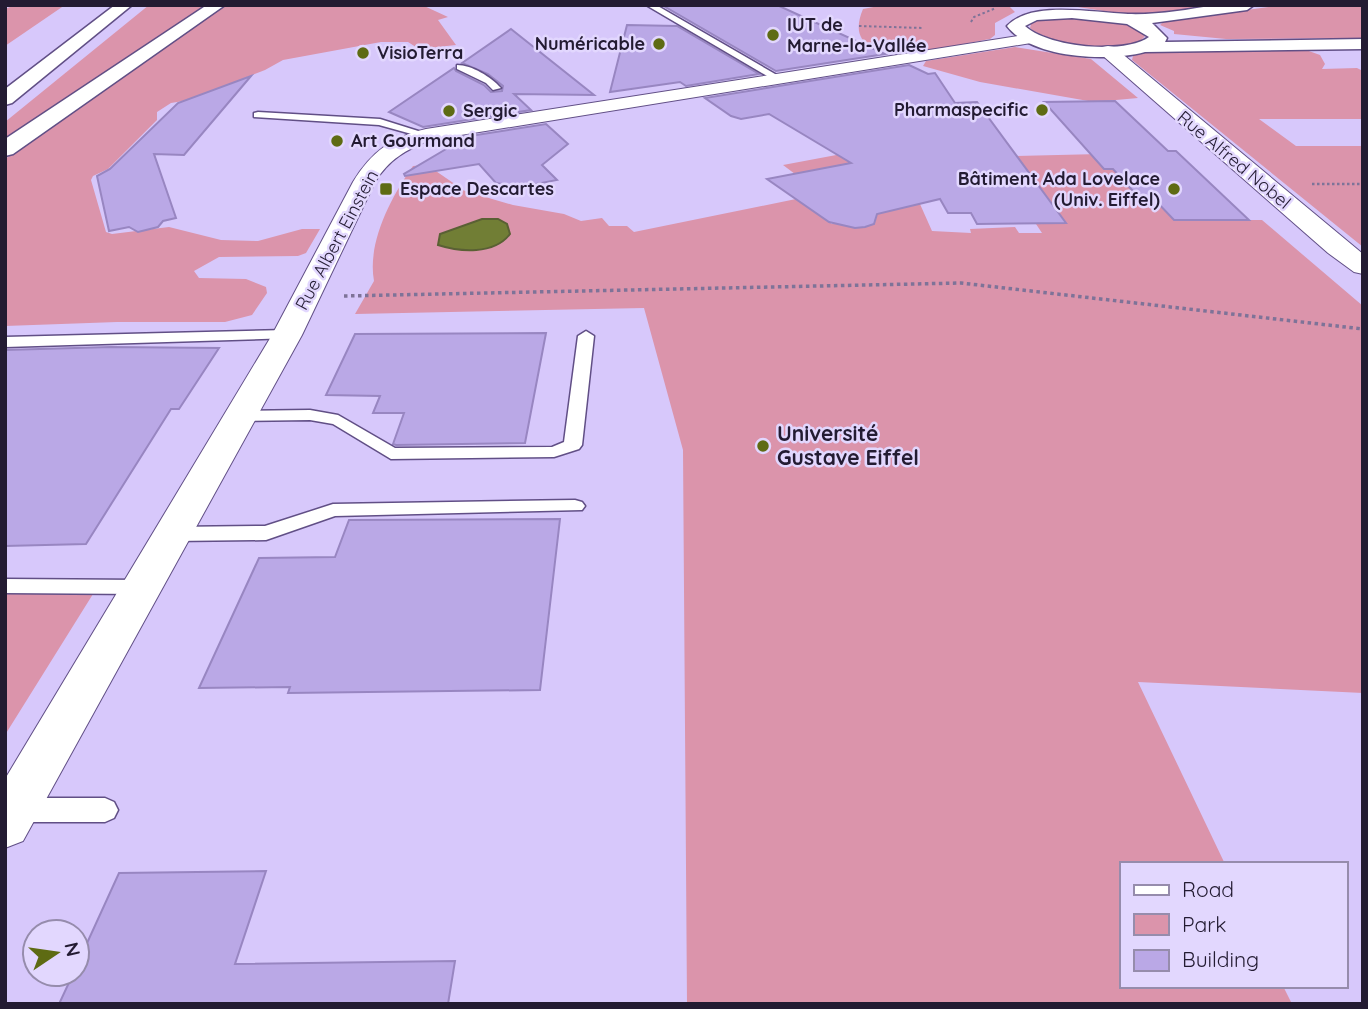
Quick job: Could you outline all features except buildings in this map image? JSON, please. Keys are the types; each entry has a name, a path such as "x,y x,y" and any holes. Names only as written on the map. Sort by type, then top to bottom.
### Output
{"main road":[{"path":"5,99 125,5"},
{"path":"5,149 218,5"},
{"path":"1051,5 1072,13"},
{"path":"1247,5 1153,31 1108,51 1066,48 1031,39 1018,33 1015,26 1028,10 1123,19 1153,31 1238,44 1363,44"}],"street":[{"name":"Rue Albert Einstein","path":"9,817 287,335 349,208 376,164 396,146 426,135 1031,39"},
{"name":"Rue Alfred Nobel","path":"1108,51 1337,248 1363,266"}],"lane":[{"path":"650,5 777,78"},
{"path":"460,67 489,81 496,88"},
{"path":"258,116 380,122 426,135"},
{"path":"5,342 287,335"},
{"path":"240,416 310,415 338,420 391,454 554,452 573,445 586,336"},
{"path":"173,534 266,533 332,510 575,506"},
{"path":"5,586 142,587"},
{"path":"9,817 105,810"}],"path":[{"path":"859,26 922,28"},
{"path":"308,296 961,283 1363,329"}],"green space":[{"path":"15,5 65,5 5,46 5,9"},
{"path":"149,5 208,5 5,140 5,122"},
{"path":"226,5 422,5 448,17 438,20 456,45 419,49 408,42 381,42 283,60 265,70 189,100 171,103 157,112 157,120 108,169 93,176 91,180 106,232 112,234 169,227 221,240 258,241 302,229 320,229 306,253 298,256 219,257 194,271 199,278 246,279 266,287 267,293 252,315 225,322 5,326 5,159"},
{"path":"884,5 1008,5 1015,12 995,23 995,35 990,39 904,52 883,50 866,44 859,30 863,9"},
{"path":"1065,5 1217,5 1142,17"},
{"path":"1282,5 1363,5 1363,38 1226,39 1174,34 1174,31 1160,25 1174,20"},
{"path":"1065,16 1119,21 1138,29 1145,36 1137,43 1124,46 1089,46 1053,39 1030,28 1031,24 1038,20"},
{"path":"1015,47 1091,59 1138,98 1094,102 980,82 923,66 926,61"},
{"path":"1306,50 1320,55 1325,64 1322,69 1357,68 1363,71 1363,119 1259,119 1296,146 1363,146 1363,247 1132,60 1133,56 1140,52"},
{"path":"879,147 895,148 932,231 971,233 970,229 1015,227 1019,233 1042,233 1036,224 1066,223 1016,156 1142,153 1094,158 1104,169 1131,169 1122,179 1141,200 1166,200 1165,210 1174,220 1262,220 1363,306 1363,693 1138,682 1224,862 1120,862 1120,988 1284,988 1292,1004 687,1004 683,450 644,308 355,314 374,281 377,236 389,206 413,166 427,165 465,191 513,205 564,214 581,221 602,218 609,226 627,226 634,232 796,199 832,224 839,222 855,228 872,224 875,219 872,216 879,213 852,163 795,174 783,165"},
{"path":"5,594 93,594 5,735"}],"shaded area":[{"path":"482,219 498,219 507,224 510,234 495,246 486,249 466,250 438,245 440,234"}],"place":[{"name":"IUT de Marne-la-Vallée","path":"773,35"},
{"name":"Numéricable","path":"659,44"},
{"name":"VisioTerra","path":"363,53"},
{"name":"Pharmaspecific","path":"1042,110"},
{"name":"Sergic","path":"449,111"},
{"name":"Art Gourmand","path":"337,141"},
{"name":"Espace Descartes","path":"386,189"},
{"name":"Bâtiment Ada Lovelace (Univ. Eiffel)","path":"1174,189"},
{"name":"Université Gustave Eiffel","path":"763,446"}]}
